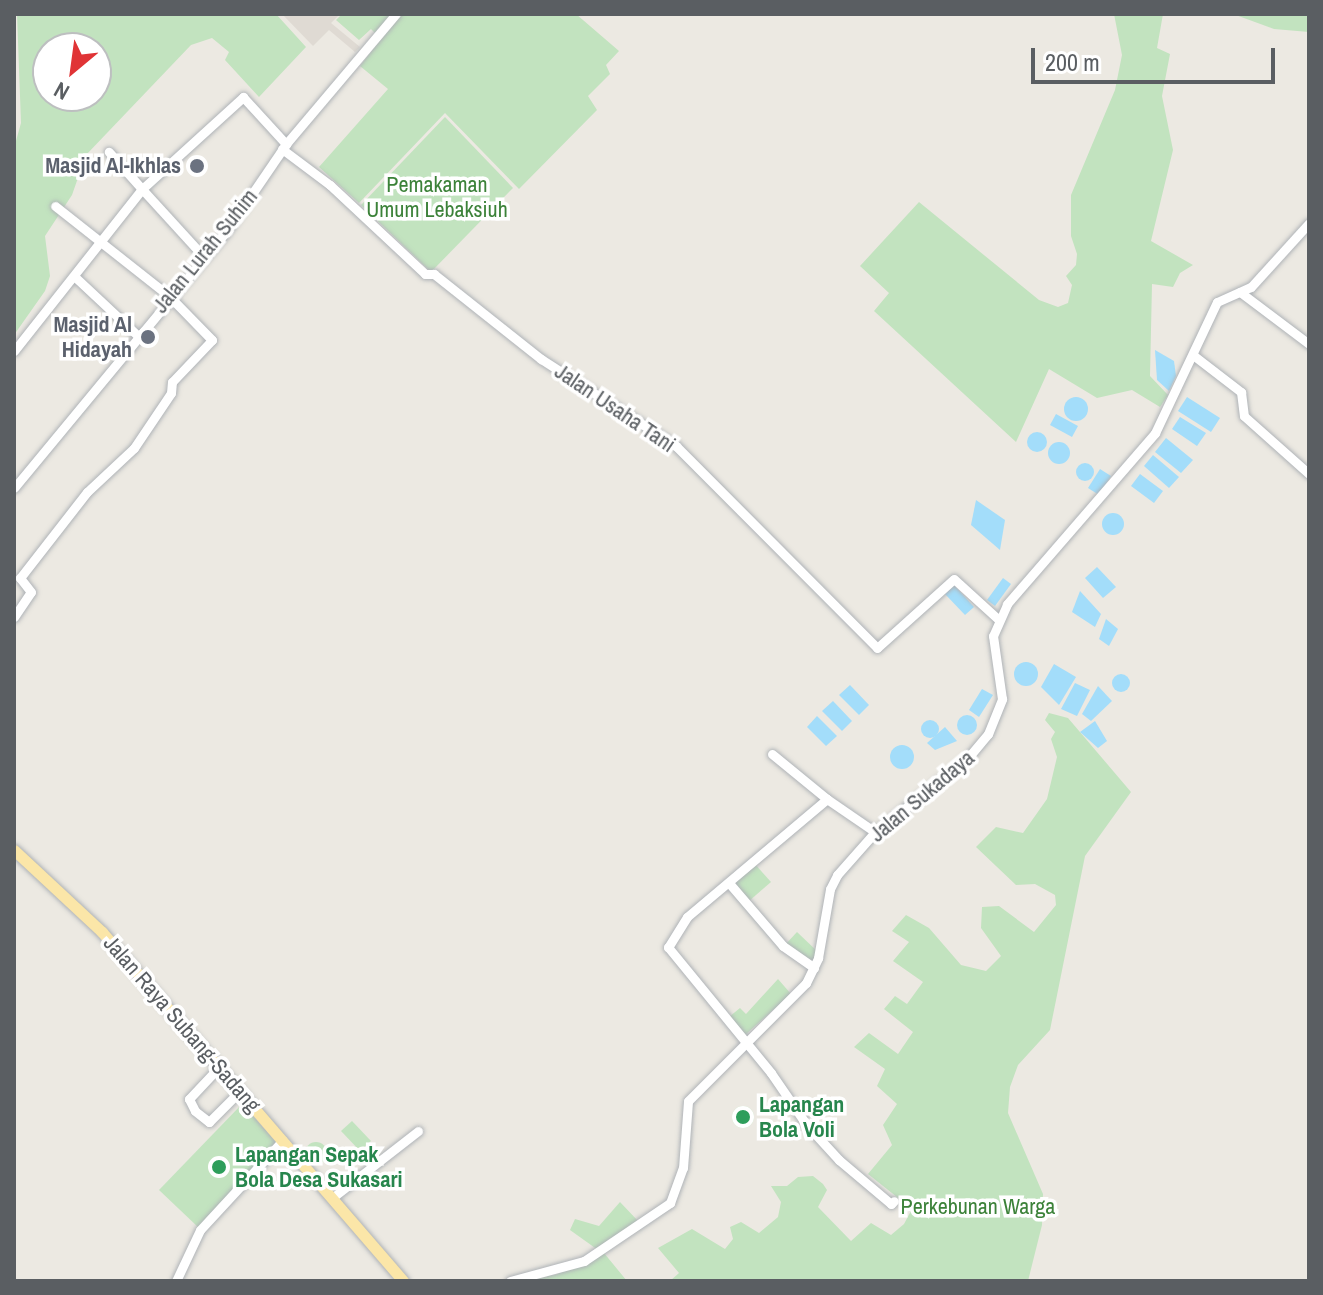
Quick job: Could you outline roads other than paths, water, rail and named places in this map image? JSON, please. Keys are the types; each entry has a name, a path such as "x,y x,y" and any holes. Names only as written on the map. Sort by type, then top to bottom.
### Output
{"main road":[{"name":"Jalan Raya Subang-Sadang","path":"14,850 92,921 403,1281"}],"street":[{"name":"Jalan Lurah Suhim","path":"14,488 204,257 284,147 396,14"},
{"name":"Jalan Usaha Tani","path":"142,189 243,97 284,147 330,185 425,274 434,274 541,359 676,446 876,647 954,579 998,619"},
{"path":"109,152 204,257"},
{"path":"14,351 142,189"},
{"path":"14,617 31,592 20,578 85,495 134,448 171,393 172,382 211,342 169,296 55,206"},
{"path":"998,619 1022,584 1148,448 1175,397 1217,302 1240,292 1304,238 1309,223"},
{"path":"74,276 137,335"},
{"path":"1240,292 1309,344"},
{"path":"1193,355 1241,392 1244,416 1309,474"},
{"name":"Jalan Sukadaya","path":"510,1281 584,1261 663,1210 681,1178 688,1101 745,1039 801,989 814,968 832,884 875,832 967,759 988,734 1002,699 993,646 998,619"},
{"path":"772,754 827,799 875,832"},
{"path":"827,799 687,917 668,947 745,1039 819,1138 891,1204 894,1201"},
{"path":"729,883 783,946 814,968"},
{"path":"219,1067 189,1099 195,1111 209,1122 240,1091"},
{"path":"332,1198 418,1131"},
{"path":"176,1281 200,1230 283,1140"}],"water":[{"path":"1155,350 1174,361 1176,376 1169,391 1157,380"},
{"path":"1076,397 1087,404 1088,409 1081,420 1076,421 1065,414 1064,409 1071,398"},
{"path":"1187,397 1220,418 1211,432 1178,411"},
{"path":"1056,414 1078,426 1072,437 1050,425"},
{"path":"1180,417 1206,433 1197,446 1172,429"},
{"path":"1037,432 1044,435 1047,442 1044,449 1037,452 1030,449 1027,442 1030,435"},
{"path":"1166,438 1193,460 1181,473 1155,452"},
{"path":"1059,442 1067,445 1070,453 1067,461 1059,464 1051,461 1048,453 1051,445"},
{"path":"1153,455 1179,477 1169,488 1144,466"},
{"path":"1085,463 1094,472 1085,481 1076,472"},
{"path":"1100,469 1111,476 1099,495 1088,488"},
{"path":"1140,474 1163,491 1154,503 1131,486"},
{"path":"976,500 1005,520 1000,550 971,525"},
{"path":"1113,513 1121,516 1124,524 1121,532 1113,535 1105,532 1102,524 1105,516"},
{"path":"1097,567 1116,587 1103,598 1085,578"},
{"path":"1003,578 1011,584 995,606 987,600"},
{"path":"954,585 974,607 965,615 945,594"},
{"path":"1080,591 1101,614 1095,627 1072,612"},
{"path":"1106,619 1118,629 1109,646 1099,639"},
{"path":"1026,662 1035,665 1038,674 1035,683 1026,686 1017,683 1014,674 1017,665"},
{"path":"1054,664 1076,677 1059,705 1041,687"},
{"path":"1117,674 1125,674 1130,683 1128,690 1117,692 1112,687 1112,679"},
{"path":"1075,683 1090,690 1077,716 1061,709"},
{"path":"850,685 869,705 859,715 839,695"},
{"path":"1098,686 1112,701 1091,721 1082,714"},
{"path":"982,689 993,695 979,717 969,710"},
{"path":"833,701 852,721 842,731 822,711"},
{"path":"967,715 974,718 977,725 974,732 967,735 960,732 957,725 960,718"},
{"path":"817,716 837,736 826,746 807,727"},
{"path":"926,720 934,720 939,729 937,736 926,738 921,733 921,725"},
{"path":"1095,721 1107,741 1098,748 1080,732"},
{"path":"945,727 957,741 935,750 927,743"},
{"path":"902,745 910,749 914,757 910,765 902,769 894,765 890,757 894,749"}],"place":[{"name":"Masjid Al-Ikhlas","path":"197,166"},
{"name":"Masjid Al Hidayah","path":"148,337"},
{"name":"Lapangan Bola Voli","path":"743,1117"},
{"name":"Lapangan Sepak Bola Desa Sukasari","path":"219,1167"}],"park label":[{"name":"Pemakaman Umum Lebaksiuh","path":"437,196"},
{"name":"Perkebunan Warga","path":"978,1207"}]}
